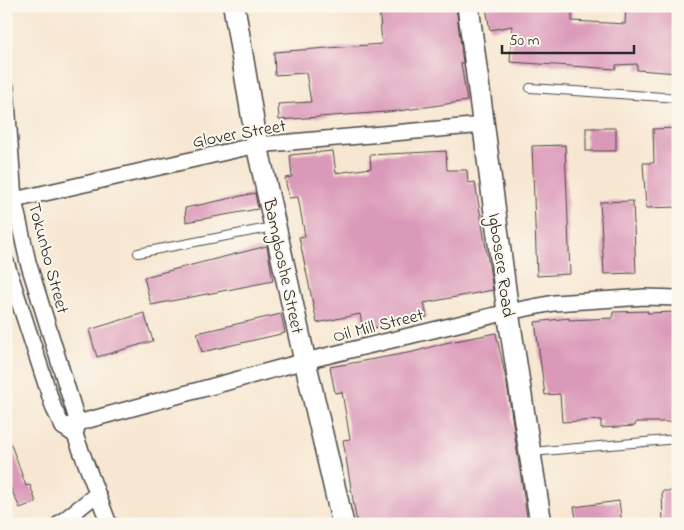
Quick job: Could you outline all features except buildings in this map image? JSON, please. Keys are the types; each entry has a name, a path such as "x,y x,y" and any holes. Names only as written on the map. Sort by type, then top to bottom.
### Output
{"main road":[{"name":"Bamgboshe Street","path":"234,6 257,145 343,524"},
{"name":"Igbosere Road","path":"468,6 508,312 541,524"}],"street":[{"name":"Tokunbo Street","path":"6,87 10,202 72,428 109,524"},
{"name":"Glover Street","path":"10,202 257,145 484,125"},
{"name":"Tokunbo Street","path":"6,262 54,409 72,428"},
{"name":"Oil Mill Street","path":"72,428 305,362 508,312 554,303 645,297 678,298"},
{"path":"59,524 96,494"}],"lane":[{"path":"530,88 678,98"},
{"path":"138,253 275,227"},
{"path":"530,452 678,439"}]}
